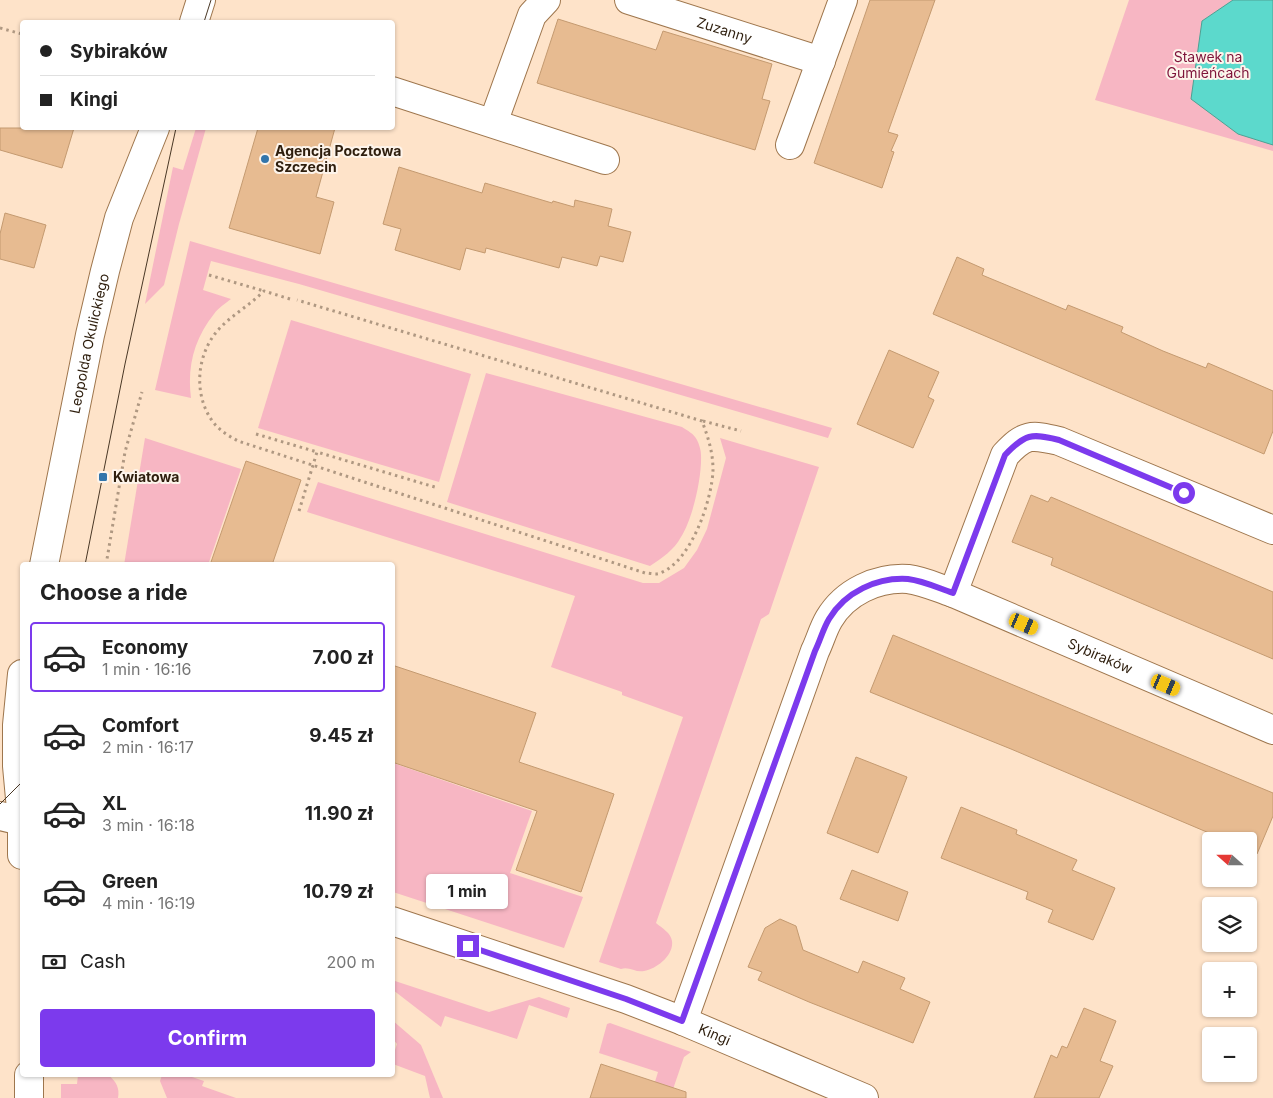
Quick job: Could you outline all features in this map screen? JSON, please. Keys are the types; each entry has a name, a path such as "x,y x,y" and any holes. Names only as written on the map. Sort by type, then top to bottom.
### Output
{"street":[{"path":"195,20 201,0"},
{"path":"494,124 532,15 546,0"},
{"name":"Zuzanny","path":"629,0 821,61"},
{"path":"790,145 843,0"},
{"path":"395,92 605,160"},
{"name":"Leopolda Okulickiego","path":"45,562 90,335 107,262 119,218 154,130"},
{"path":"953,593 1005,455 1017,442 1031,436 1059,440 1273,530"},
{"name":"Sybiraków","path":"682,1021 808,670 829,619 845,600 865,586 908,579 928,584 1273,730"},
{"path":"20,694 17,725 15,819 20,845"},
{"name":"Kingi","path":"395,922 626,999 864,1098"},
{"path":"29,1077 29,1098"}],"path":[{"path":"0,28 20,33"},
{"path":"209,275 290,299"},
{"path":"264,291 220,328 210,340 200,366 199,384 206,411 214,424 228,436 313,466 645,573 658,574 673,566 687,550 699,527 713,471 712,448 702,421"},
{"path":"297,300 741,431"},
{"path":"107,562 125,452 142,392"},
{"path":"256,434 438,488"},
{"path":"299,511 317,452"}],"green space":[{"name":"Stawek na Gumieńcach","path":"1129,0 1273,0 1273,151 1095,100"},
{"path":"195,130 205,130 164,285 145,304 173,167 183,170"},
{"path":"190,241 832,428 828,438 299,284 211,261 203,290 231,299 216,312 201,333 191,364 191,398 155,390"},
{"path":"291,320 471,374 439,482 258,428"},
{"path":"486,373 682,427 692,434 698,442 701,453 698,486 693,509 685,529 671,550 650,566 447,502"},
{"path":"145,438 241,469 209,562 124,562"},
{"path":"720,438 819,467 769,614 761,619 656,923 670,936 672,946 664,961 649,970 621,969 599,962 683,717 622,695 622,692 551,667 575,596 307,512 318,482 643,583 659,583 684,568 697,550 707,529 726,458"},
{"path":"395,764 532,811 510,873 583,897 564,948 395,893"},
{"path":"395,981 489,1012 539,997 570,1008 567,1018 529,1005 517,1039 445,1016 441,1027 395,992"},
{"path":"395,1023 421,1045 443,1098 430,1098 425,1076 395,1065 397,1044 395,1042"},
{"path":"610,1023 691,1052 684,1057 670,1098 650,1098 658,1072 599,1053 607,1024"},
{"path":"78,1077 110,1077 117,1085 118,1098 61,1098 61,1084 77,1084"},
{"path":"161,1077 192,1077 204,1081 202,1086 236,1098 167,1098 160,1081"}],"water":[{"path":"1233,0 1273,0 1273,145 1238,134 1191,99 1202,21"}],"building":[{"path":"870,0 935,0 888,132 898,135 891,151 894,152 882,188 814,163"},
{"path":"558,19 656,50 663,31 772,64 762,99 770,101 755,150 537,83"},
{"path":"0,128 73,130 62,168 0,150"},
{"path":"257,130 334,130 316,197 334,202 320,254 229,228"},
{"path":"399,167 482,193 485,183 552,203 553,201 574,207 575,200 612,209 608,226 631,232 623,262 600,256 597,266 562,257 559,268 486,248 485,253 466,248 460,270 395,250 401,229 383,224"},
{"path":"5,213 46,225 34,268 0,259 0,234"},
{"path":"957,257 984,269 982,275 1066,310 1068,305 1123,327 1121,332 1163,351 1206,368 1208,363 1273,391 1273,431 1264,454 933,314"},
{"path":"889,350 939,372 928,397 934,400 913,448 857,424"},
{"path":"246,461 301,480 273,562 211,562"},
{"path":"1031,495 1048,502 1051,497 1273,592 1273,659 1051,565 1053,558 1012,542"},
{"path":"893,635 1273,793 1273,816 1258,852 1258,832 1207,832 870,692"},
{"path":"395,666 536,713 519,762 614,794 581,892 516,870 537,811 395,763"},
{"path":"856,757 907,777 878,853 827,833"},
{"path":"961,807 1017,830 1016,834 1077,860 1072,870 1115,888 1093,940 1048,922 1053,910 1026,899 1028,892 941,858"},
{"path":"852,870 908,892 898,921 840,899"},
{"path":"780,919 796,926 803,950 858,973 863,961 905,978 900,989 930,1002 913,1043 758,980 762,972 748,967 765,928"},
{"path":"1084,1008 1116,1021 1100,1061 1113,1066 1099,1098 1034,1098 1051,1055 1057,1058 1062,1046 1067,1048"},
{"path":"601,1064 686,1092 686,1098 590,1098"}],"tram line":[{"path":"205,20 211,0"},
{"path":"86,562 125,364 176,130"},
{"path":"0,804 20,784"}],"place":[{"name":"Agencja Pocztowa Szczecin","path":"265,159"},
{"name":"Kwiatowa","path":"103,477"}],"route":[{"path":"468,946 626,999 682,1021 815,651 829,619 845,600 865,586 908,579 953,593 1005,455 1017,442 1031,436 1059,440 1184,493"}]}
